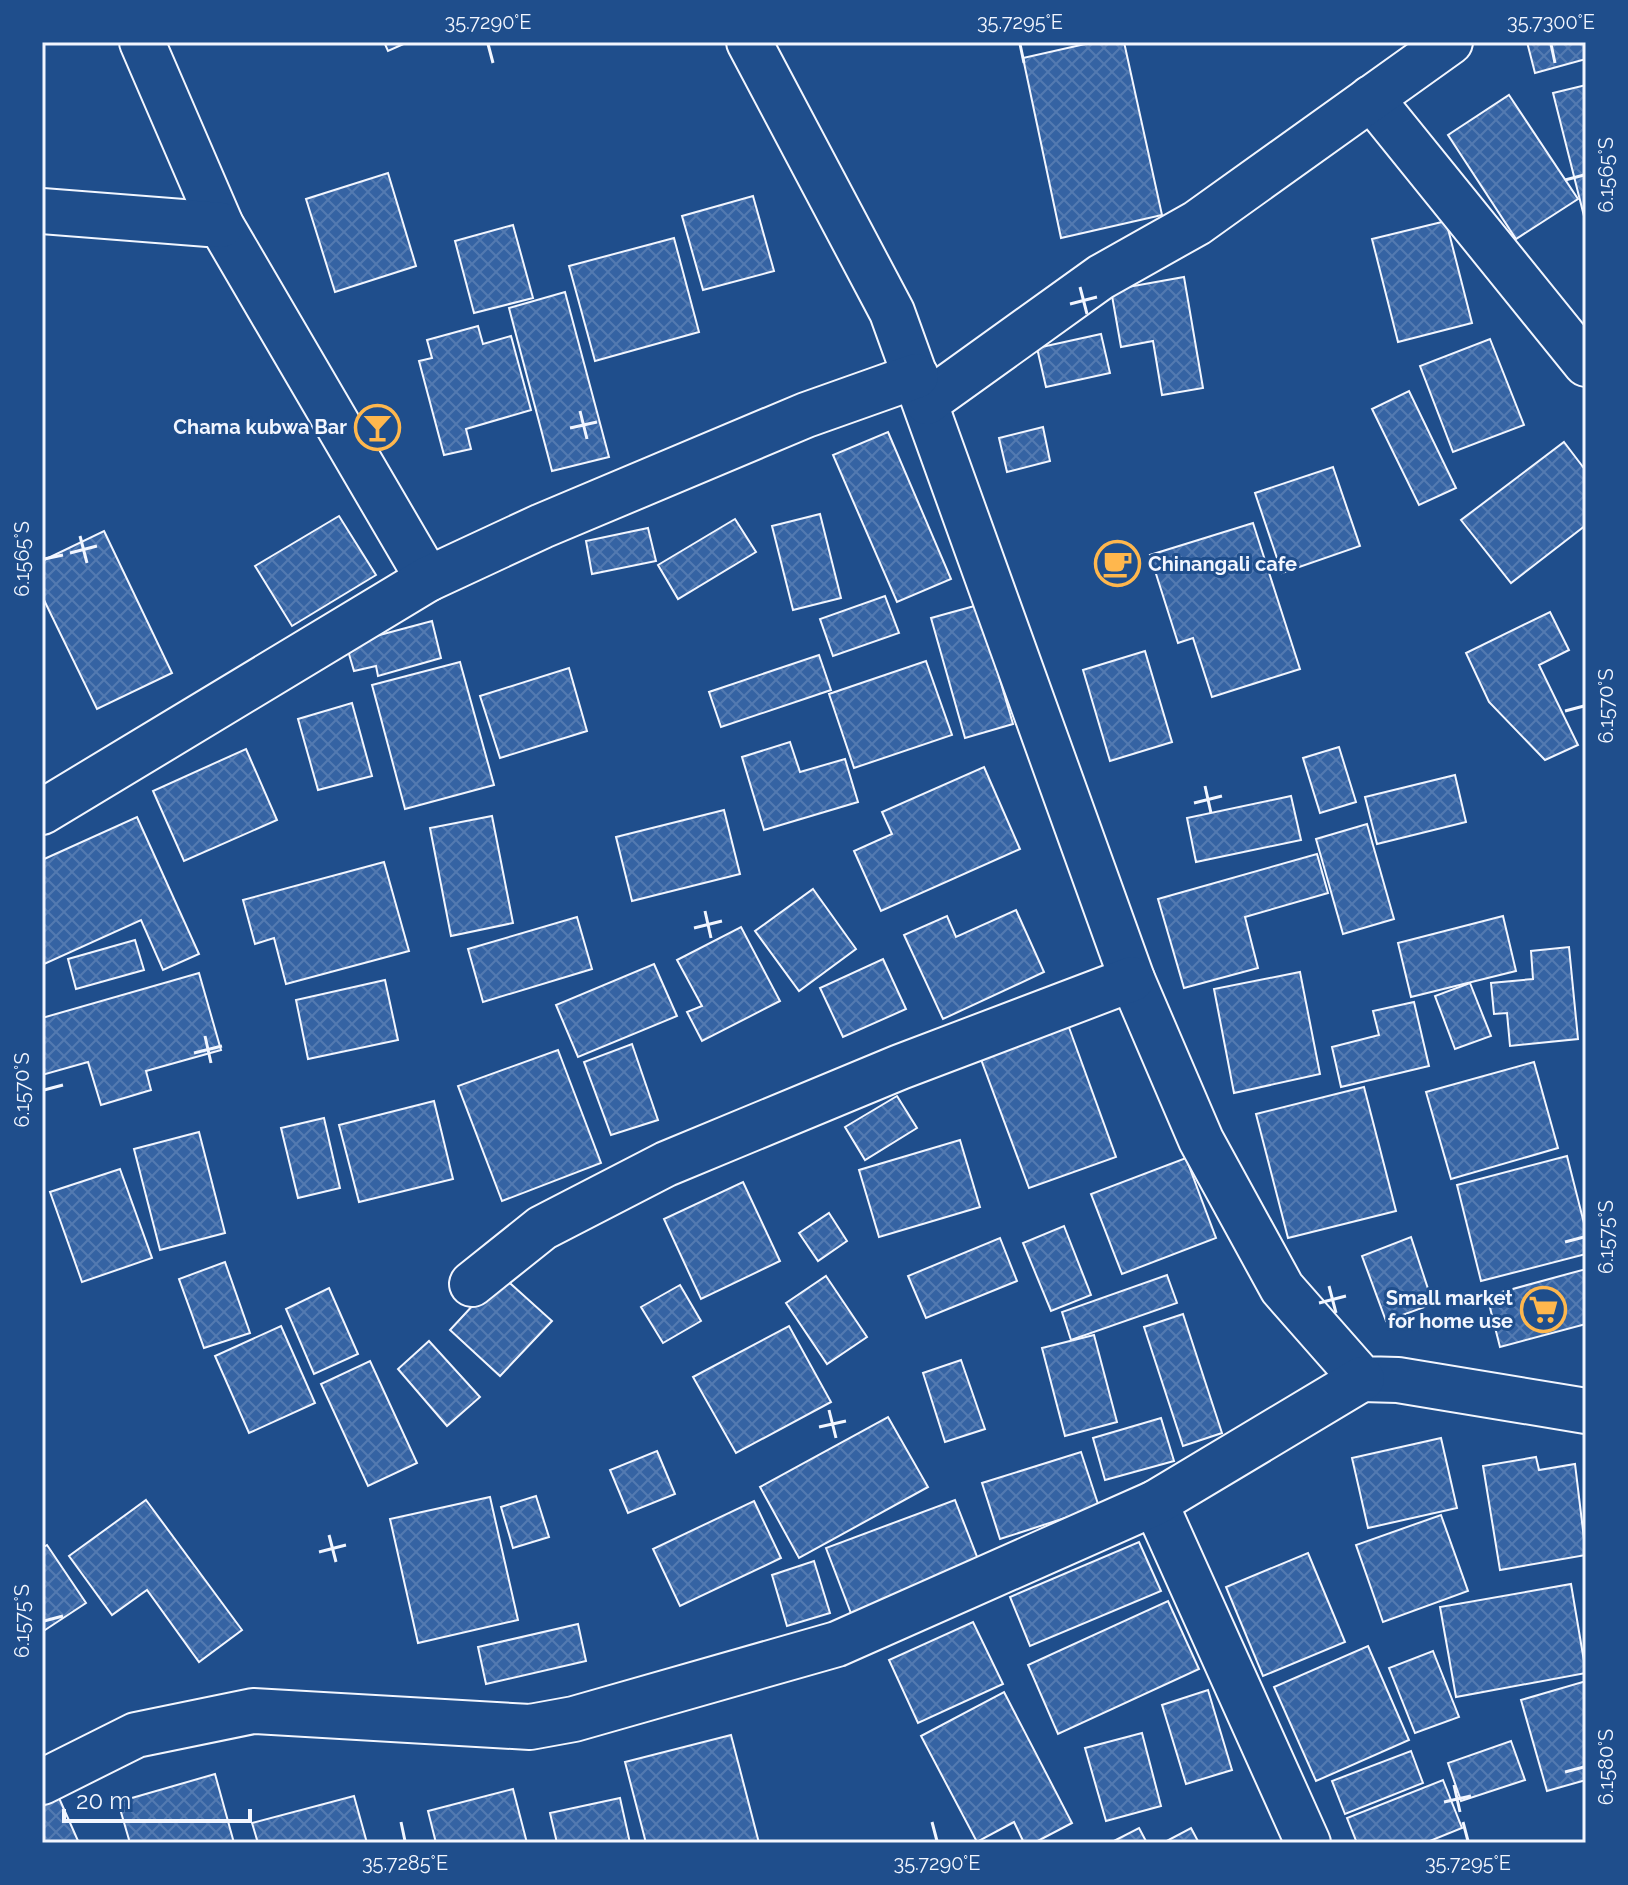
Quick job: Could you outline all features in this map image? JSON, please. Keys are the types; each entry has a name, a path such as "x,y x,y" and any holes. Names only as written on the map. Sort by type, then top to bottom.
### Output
{"street":[{"path":"142,42 221,225 428,579"},
{"path":"749,42 892,312 1132,979 1201,1140 1282,1288 1362,1379"},
{"path":"42,812 428,579 542,526 762,433 922,389 1101,277 1197,223 1450,42"},
{"path":"1371,98 1586,364"},
{"path":"42,211 221,225"},
{"path":"472,1284 542,1228 666,1164 900,1067 1132,979"},
{"path":"42,1782 136,1735 253,1711 530,1727 574,1719 837,1644 1155,1503 1362,1379 1398,1380 1586,1411"},
{"path":"1155,1503 1308,1843"}],"building":[{"path":"384,42 408,42 388,51"},
{"path":"1094,42 1124,42 1162,215 1061,238 1023,58"},
{"path":"1527,42 1586,42 1586,59 1535,73"},
{"path":"1586,85 1586,224 1553,93"},
{"path":"1509,95 1578,199 1516,239 1448,135"},
{"path":"388,173 416,266 335,292 306,199"},
{"path":"753,196 774,271 703,290 682,216"},
{"path":"1446,221 1472,323 1398,342 1372,239"},
{"path":"513,225 533,298 474,313 455,241"},
{"path":"674,238 699,332 595,361 569,266"},
{"path":"1184,277 1203,388 1162,395 1153,341 1121,347 1111,290"},
{"path":"565,292 609,457 552,471 509,308"},
{"path":"478,326 483,344 511,336 531,410 466,429 471,449 444,455 419,361 432,358 427,340"},
{"path":"1101,334 1110,373 1046,387 1037,348"},
{"path":"1490,339 1524,425 1453,452 1420,366"},
{"path":"1409,391 1456,488 1419,505 1372,409"},
{"path":"1043,427 1050,461 1007,472 999,438"},
{"path":"888,432 951,579 897,602 833,455"},
{"path":"1564,442 1586,471 1586,525 1511,583 1461,520"},
{"path":"1333,467 1360,546 1282,573 1255,493"},
{"path":"820,514 841,598 793,610 772,526"},
{"path":"339,516 376,575 292,626 255,566"},
{"path":"735,519 756,552 678,599 658,565"},
{"path":"1253,523 1300,669 1212,697 1193,638 1178,643 1150,555"},
{"path":"648,528 656,561 592,574 586,541"},
{"path":"104,531 172,673 97,709 42,596 42,561"},
{"path":"885,596 899,633 833,656 820,619"},
{"path":"978,605 1013,724 965,738 931,618"},
{"path":"1550,612 1569,650 1539,665 1578,745 1545,760 1489,702 1466,653"},
{"path":"432,621 441,658 378,676 376,666 354,671 346,644"},
{"path":"1145,651 1172,742 1110,761 1083,670"},
{"path":"819,655 831,690 721,727 709,692"},
{"path":"926,661 952,735 854,768 829,694"},
{"path":"460,662 494,785 405,809 372,685"},
{"path":"569,668 587,731 500,758 480,696"},
{"path":"352,703 372,776 318,790 298,719"},
{"path":"790,742 800,772 845,759 858,802 764,830 742,757"},
{"path":"1339,747 1356,802 1320,813 1303,758"},
{"path":"246,749 277,820 184,861 153,791"},
{"path":"984,767 1020,849 881,911 854,851 892,834 882,812"},
{"path":"1455,775 1466,822 1377,844 1365,797"},
{"path":"1291,796 1301,840 1196,862 1187,818"},
{"path":"724,810 740,874 632,901 616,837"},
{"path":"492,816 513,923 451,936 430,828"},
{"path":"137,817 199,954 163,970 141,920 42,965 42,860"},
{"path":"1367,824 1394,919 1343,934 1316,839"},
{"path":"1317,854 1328,893 1245,917 1258,968 1184,988 1158,899"},
{"path":"384,862 409,951 286,984 274,938 255,944 243,900"},
{"path":"813,889 856,949 799,991 755,931"},
{"path":"1016,910 1044,972 943,1019 904,935 947,916 956,937"},
{"path":"1503,916 1516,971 1411,997 1398,943"},
{"path":"577,917 592,969 483,1002 468,949"},
{"path":"741,927 780,1001 702,1041 687,1012 702,1006 677,960"},
{"path":"135,940 144,970 76,989 68,959"},
{"path":"1569,947 1578,1039 1510,1046 1507,1013 1494,1014 1491,983 1533,979 1531,951"},
{"path":"883,959 906,1009 843,1037 820,988"},
{"path":"654,964 677,1016 578,1057 556,1005"},
{"path":"1300,972 1320,1074 1234,1093 1214,989"},
{"path":"199,973 221,1050 146,1071 151,1090 101,1105 88,1062 42,1075 42,1018"},
{"path":"385,980 398,1040 308,1059 296,1000"},
{"path":"1470,983 1491,1036 1455,1049 1435,996"},
{"path":"1414,1002 1429,1066 1341,1087 1332,1047 1379,1035 1373,1011"},
{"path":"1067,1022 1116,1157 1029,1188 979,1054"},
{"path":"632,1044 658,1120 611,1135 584,1062"},
{"path":"558,1050 601,1163 502,1201 458,1086"},
{"path":"1534,1062 1558,1148 1451,1179 1426,1092"},
{"path":"1364,1087 1396,1211 1288,1238 1256,1114"},
{"path":"897,1096 917,1128 865,1160 845,1127"},
{"path":"434,1101 453,1179 359,1202 339,1125"},
{"path":"324,1118 340,1188 298,1198 281,1128"},
{"path":"199,1132 225,1233 160,1250 134,1149"},
{"path":"960,1140 980,1207 879,1237 859,1170"},
{"path":"1567,1156 1586,1231 1586,1254 1481,1281 1457,1185"},
{"path":"1186,1158 1216,1238 1122,1274 1091,1194"},
{"path":"120,1169 152,1258 82,1282 50,1192"},
{"path":"743,1182 780,1261 701,1299 664,1219"},
{"path":"829,1213 847,1241 818,1261 799,1233"},
{"path":"1064,1226 1091,1295 1051,1311 1023,1243"},
{"path":"1411,1237 1433,1304 1386,1321 1362,1256"},
{"path":"1000,1238 1017,1281 926,1318 908,1276"},
{"path":"225,1262 250,1333 204,1348 179,1279"},
{"path":"1586,1269 1586,1324 1500,1347 1487,1296"},
{"path":"501,1275 552,1321 500,1376 450,1330"},
{"path":"1167,1275 1177,1303 1071,1340 1062,1312"},
{"path":"826,1276 867,1337 827,1364 786,1303"},
{"path":"680,1285 701,1321 663,1343 641,1307"},
{"path":"329,1288 358,1354 314,1374 286,1309"},
{"path":"1183,1314 1222,1433 1183,1446 1144,1327"},
{"path":"281,1326 315,1403 249,1433 215,1356"},
{"path":"789,1326 831,1402 736,1453 693,1377"},
{"path":"1094,1335 1117,1422 1065,1436 1042,1348"},
{"path":"429,1341 480,1397 447,1426 398,1369"},
{"path":"961,1360 985,1429 945,1442 923,1373"},
{"path":"370,1361 417,1463 368,1486 321,1384"},
{"path":"888,1417 928,1487 799,1558 760,1487"},
{"path":"1161,1418 1174,1461 1105,1480 1093,1438"},
{"path":"1441,1438 1457,1508 1368,1528 1352,1458"},
{"path":"657,1451 675,1494 628,1513 610,1470"},
{"path":"1081,1452 1099,1507 1000,1539 982,1483"},
{"path":"1536,1457 1539,1470 1575,1464 1586,1555 1500,1570 1483,1466"},
{"path":"536,1496 549,1537 513,1548 501,1507"},
{"path":"490,1497 518,1620 418,1643 390,1519"},
{"path":"146,1500 242,1630 199,1662 147,1590 112,1615 69,1556"},
{"path":"955,1500 981,1567 852,1616 826,1548"},
{"path":"754,1501 781,1558 680,1606 653,1549"},
{"path":"1441,1515 1468,1591 1383,1622 1356,1545"},
{"path":"1139,1542 1161,1591 1030,1646 1010,1597"},
{"path":"47,1545 86,1603 42,1632 42,1548"},
{"path":"1308,1553 1345,1642 1263,1676 1226,1587"},
{"path":"814,1561 830,1613 787,1626 772,1575"},
{"path":"1571,1584 1586,1673 1456,1697 1440,1607"},
{"path":"1168,1601 1199,1669 1058,1734 1028,1665"},
{"path":"973,1622 1003,1684 918,1723 889,1660"},
{"path":"578,1624 586,1661 486,1684 478,1647"},
{"path":"1368,1646 1409,1740 1316,1781 1274,1687"},
{"path":"1433,1651 1459,1717 1415,1733 1389,1668"},
{"path":"1586,1681 1586,1780 1547,1791 1521,1700"},
{"path":"1208,1690 1232,1770 1186,1784 1162,1705"},
{"path":"1004,1692 1072,1823 1034,1843 1024,1843 1014,1822 977,1842 921,1736"},
{"path":"1142,1733 1161,1806 1106,1821 1085,1748"},
{"path":"731,1735 759,1843 646,1843 625,1762"},
{"path":"1511,1741 1525,1780 1461,1801 1448,1763"},
{"path":"1411,1751 1423,1783 1345,1814 1332,1781"},
{"path":"215,1774 234,1843 130,1843 118,1802"},
{"path":"1443,1780 1462,1828 1425,1843 1357,1843 1347,1818"},
{"path":"513,1789 527,1843 436,1843 428,1811"},
{"path":"354,1796 367,1843 258,1843 252,1823"},
{"path":"59,1798 79,1843 42,1843 42,1806"},
{"path":"620,1798 630,1843 557,1843 550,1813"},
{"path":"1139,1828 1147,1843 1110,1843"},
{"path":"1191,1828 1199,1843 1163,1843"}],"place":[{"name":"Chama kubwa Bar","path":"378,427"},
{"name":"Chinangali cafe","path":"1117,564"},
{"name":"Small market for home use","path":"1544,1310"}]}
